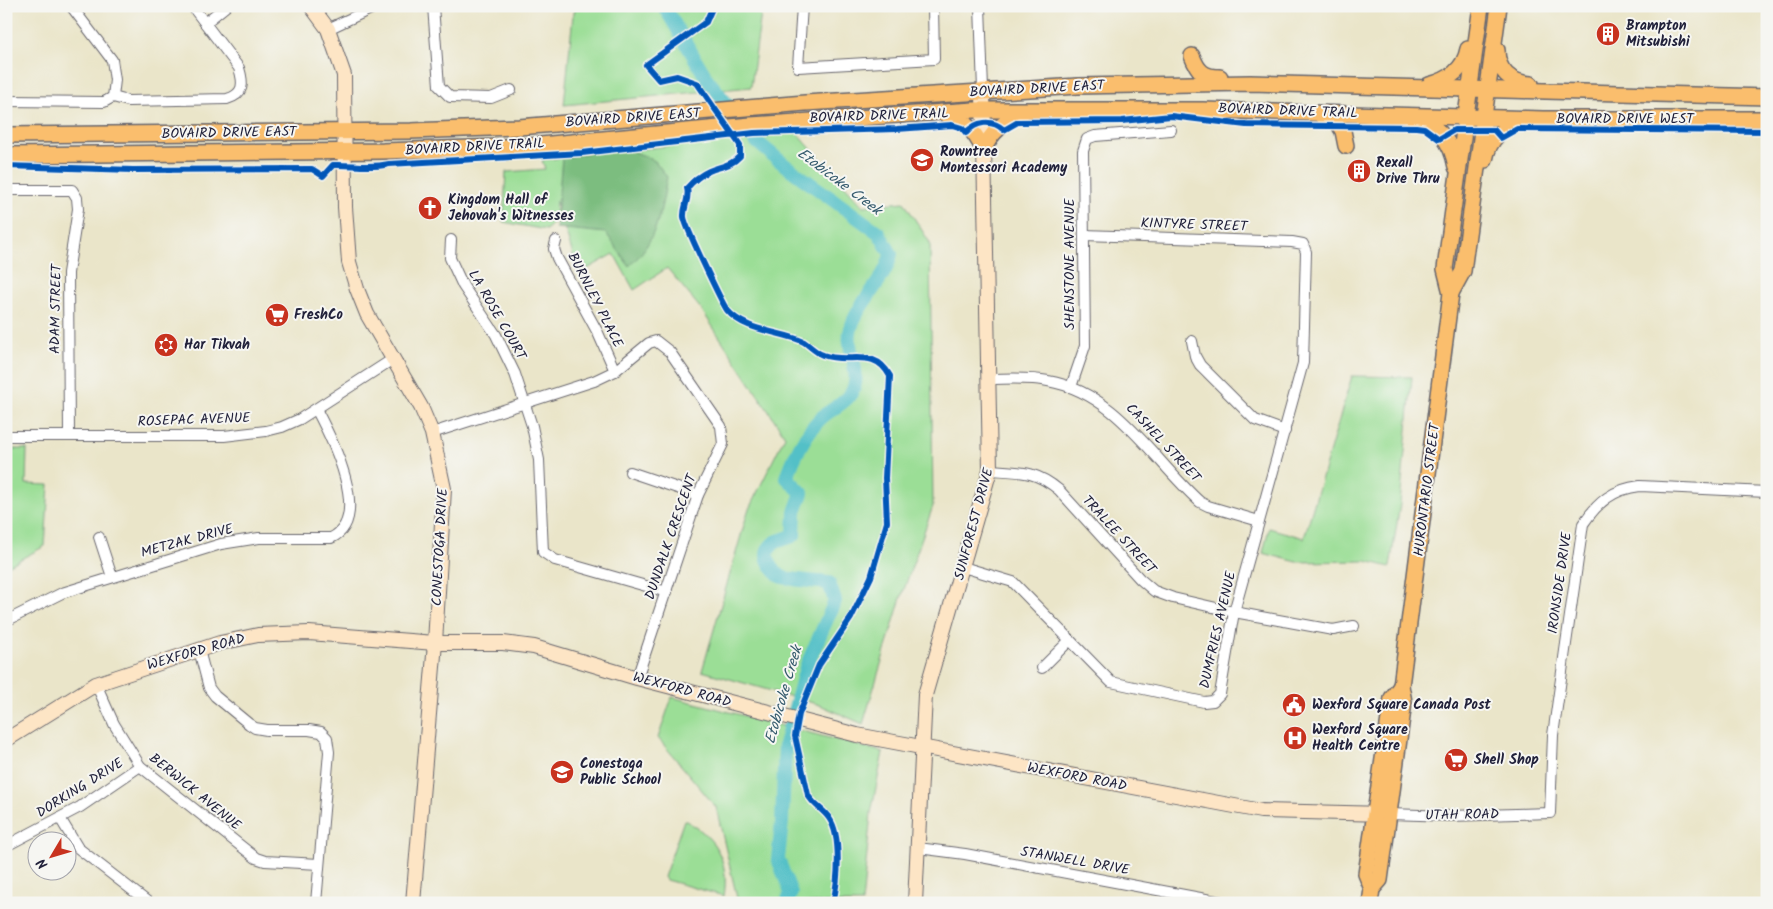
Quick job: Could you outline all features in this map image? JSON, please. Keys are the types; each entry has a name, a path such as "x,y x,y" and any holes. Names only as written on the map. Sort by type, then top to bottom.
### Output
{"main road":[{"path":"1418,87 1443,81 1460,68 1466,60 1470,39 1478,24 1481,6"},
{"path":"1499,6 1496,28 1497,55 1504,72 1513,81 1539,84 1550,91"},
{"name":"HURONTARIO STREET","path":"1451,293 1444,269 1478,24"},
{"name":"HURONTARIO STREET","path":"1371,896 1366,874 1382,814 1392,698 1401,686 1451,293 1463,271 1496,28"},
{"path":"1152,84 1180,79 1190,67 1192,56 1197,69 1204,75 1226,77 1235,83"},
{"name":"BOVAIRD DRIVE EAST","path":"6,135 345,132 519,127 983,90 1152,84 1235,83 1488,89"},
{"name":"BOVAIRD DRIVE WEST","path":"1488,89 1767,97"},
{"name":"BOVAIRD DRIVE EAST","path":"6,155 345,151 530,146 752,125 939,112 1102,109 1465,116"},
{"path":"939,112 950,114 966,124 984,150 990,138 1006,121 1026,111"},
{"path":"1316,113 1328,119 1336,120 1343,131 1346,146"},
{"path":"1391,114 1397,121 1424,122 1441,134 1451,149 1457,175"},
{"name":"BOVAIRD DRIVE WEST","path":"1465,116 1767,119"},
{"path":"1475,183 1483,175 1486,151 1496,135 1510,125 1543,118"}],"street":[{"path":"71,6 112,60 115,80 114,97"},
{"path":"6,101 104,102 114,97 128,101 227,99 235,96 243,85 239,68 192,6"},
{"path":"205,23 226,6"},
{"name":"CONESTOGA DRIVE","path":"311,6 328,29 344,75 345,207 350,262 357,289 367,314 409,383 432,433 444,489 435,643 413,903"},
{"path":"328,29 378,6"},
{"path":"433,6 438,80 443,91 450,97 491,98 511,90"},
{"path":"802,6 798,67 934,58 932,6"},
{"path":"980,6 983,90"},
{"name":"SUNFOREST DRIVE","path":"915,903 924,748 925,695 929,675 963,567 990,470 983,90"},
{"name":"SHENSTONE AVENUE","path":"1071,387 1085,346 1083,151 1087,139 1095,136 1171,130"},
{"name":"ADAM STREET","path":"6,190 72,190 77,198 78,209 68,273 69,436"},
{"name":"KINTYRE STREET","path":"1084,235 1292,242 1303,244"},
{"name":"LA ROSE COURT","path":"452,240 450,258 460,279 496,335 515,374 525,402 539,460 543,552 555,560 667,592"},
{"name":"BURNLEY PLACE","path":"556,241 554,248 557,258 598,333 615,371"},
{"name":"DUMFRIES AVENUE","path":"963,567 1014,582 1111,682 1204,702 1213,702 1220,694 1234,612 1303,363 1306,252 1303,244"},
{"name":"DUNDALK CRESCENT","path":"432,433 594,380 615,371 650,343 656,341 670,352 721,426 723,444 698,495 637,678"},
{"path":"1192,342 1195,356 1200,365 1248,414 1263,424 1285,431"},
{"name":"ROSEPAC AVENUE","path":"6,436 224,436 282,427 316,409 393,359"},
{"name":"CASHEL STREET","path":"987,379 1034,379 1071,387 1114,411 1200,502 1260,521"},
{"name":"METZAK DRIVE","path":"6,622 62,592 221,544 259,538 330,538 340,534 345,527 348,500 344,473 334,444 316,409"},
{"name":"TRALEE STREET","path":"990,470 1033,474 1044,478 1059,490 1140,579 1154,591 1173,598 1234,612 1333,630 1354,626"},
{"path":"630,472 698,495"},
{"name":"IRONSIDE DRIVE","path":"1550,813 1553,736 1583,524 1602,500 1627,488 1640,486 1767,492"},
{"path":"99,537 112,577"},
{"name":"WEXFORD ROAD","path":"6,740 96,684 220,642 258,635 309,633 435,643 503,643 534,647 637,678 764,712 924,748 1261,811 1382,814"},
{"path":"1042,668 1070,640"},
{"path":"199,650 209,688 215,696 249,724 255,728 267,730 309,730 321,732 327,738 329,752 316,903"},
{"name":"BERWICK AVENUE","path":"96,684 114,724 140,766 256,858 265,861 319,864"},
{"name":"DORKING DRIVE","path":"6,846 80,807 140,766"},
{"name":"UTAH ROAD","path":"1382,814 1450,816 1550,813"},
{"path":"60,818 78,848 149,903"},
{"name":"STANWELL DRIVE","path":"918,848 965,854 1227,903"}],"green space":[{"path":"577,6 762,6 751,87 564,105 573,15"},
{"path":"796,132 863,206 904,202 930,243 933,506 900,601 863,724 820,705 702,671 748,511 785,436 701,309 667,268 634,290 614,254 582,272 574,258 556,201 555,222 546,230 503,222 506,172 545,169 542,160"},
{"path":"622,146 655,161 667,177 660,214 652,236 646,247 629,266 606,233 556,228 562,158"},
{"path":"1352,376 1412,377 1400,504 1390,567 1366,561 1297,562 1263,553 1269,528 1304,538"},
{"path":"6,449 27,449 26,484 49,485 45,546 6,567"},
{"path":"672,697 883,752 871,813 862,903 735,903 737,898 716,807 658,738"},
{"path":"684,820 704,833 718,851 725,872 724,896 666,880 664,877"}],"waterway":[{"name":"Etobicoke Creek","path":"664,6 707,79 757,142 786,166 879,233 891,254 883,274 859,309 851,328 850,344 856,379 854,387 847,399 824,416 809,432 796,454 787,478 802,493 795,512 794,535 772,544 767,555 775,571 782,577 829,583 835,601 806,667 785,744 782,822 778,859 791,893 787,903"}],"cycle path":[{"path":"713,6 706,22 646,65 659,80 677,76 697,83 740,145 740,156 737,159 703,174 687,188 688,196 684,217 711,280 727,310 744,323 795,338 804,342 815,351 833,358 860,358 876,361 884,367 890,376 885,478 887,522 871,577 851,618 819,665 799,714 795,736 808,795 829,818 836,836 838,859 833,903"},
{"name":"BOVAIRD DRIVE TRAIL","path":"6,166 133,170 312,169 323,176 333,165 374,166 582,153 754,133 897,129 952,125 962,128 966,133 974,126 984,123 994,124 1004,130 1018,122 1122,121 1171,116 1246,125 1416,127 1424,128 1439,139 1454,130 1494,130 1501,138 1517,129 1767,131"}],"place":[{"name":"Brampton Mitsubishi","path":"1608,34"},
{"name":"Rowntree Montessori Academy","path":"922,160"},
{"name":"Rexall Drive Thru","path":"1359,171"},
{"name":"Kingdom Hall of Jehovah's Witnesses","path":"430,208"},
{"name":"FreshCo","path":"277,315"},
{"name":"Har Tikvah","path":"166,345"},
{"name":"Wexford Square Canada Post","path":"1294,705"},
{"name":"Wexford Square Health Centre","path":"1295,738"},
{"name":"Shell Shop","path":"1456,760"},
{"name":"Conestoga Public School","path":"562,772"}]}
